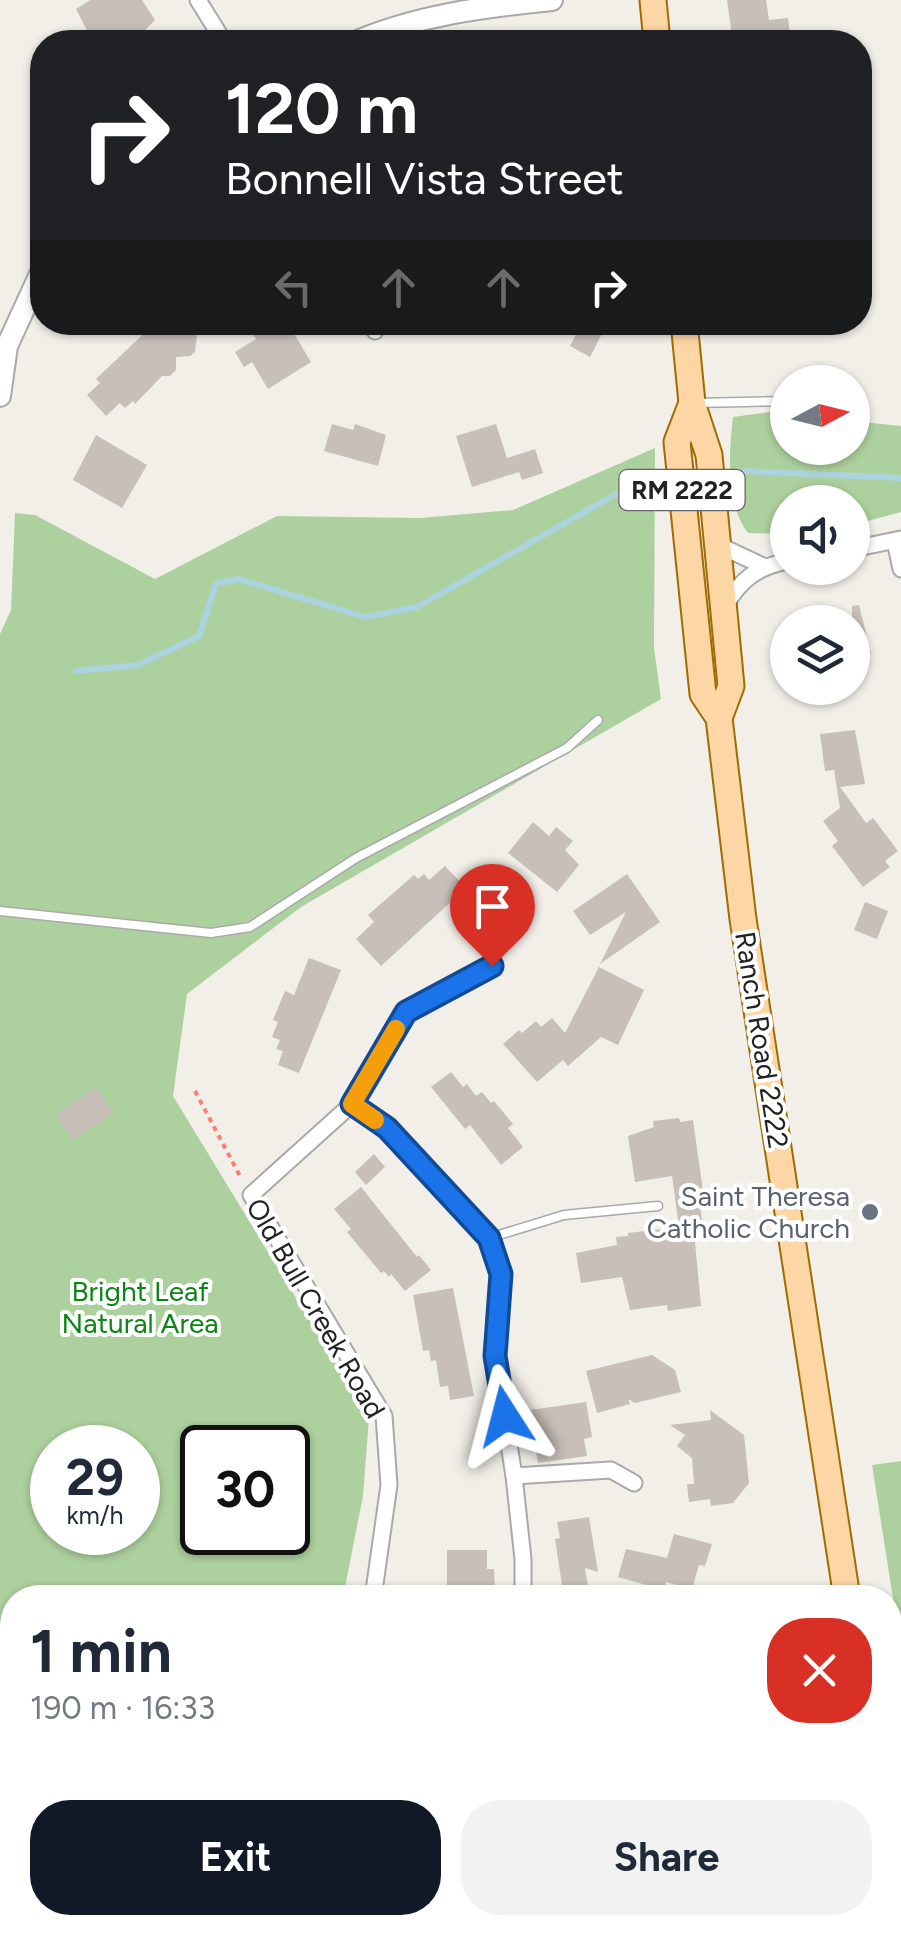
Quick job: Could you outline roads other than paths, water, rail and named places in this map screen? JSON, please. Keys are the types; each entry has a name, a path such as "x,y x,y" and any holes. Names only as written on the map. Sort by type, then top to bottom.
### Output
{"main road":[{"path":"653,0 656,30"},
{"name":"Ranch Road 2222","path":"685,335 692,403 709,454 731,686 719,718"},
{"name":"Ranch Road 2222","path":"692,403 677,442 703,694 719,718 746,938 844,1585"}],"street":[{"path":"198,0 217,30"},
{"path":"384,30 430,16 507,2 552,0"},
{"path":"0,396 3,345 30,293"},
{"path":"716,538 728,549 763,566"},
{"path":"870,545 898,540 901,569"},
{"path":"723,610 737,588 770,565"},
{"path":"492,966 406,1012 352,1104 387,1128 489,1238 501,1274 495,1356 514,1476 522,1585"},
{"name":"Old Bull Creek Road","path":"352,1104 251,1195 384,1416 388,1485 375,1585"},
{"path":"514,1476 611,1470 634,1483"}],"lane":[{"path":"692,403 770,401"},
{"path":"0,911 211,933 250,928 356,858 566,748 598,720"},
{"path":"489,1238 564,1215 658,1206"}],"waterway":[{"path":"745,471 901,478"},
{"path":"76,671 138,665 199,636 216,584 239,579 365,617 417,607 616,494"}],"place":[{"name":"Saint Theresa Catholic Church","path":"870,1212"}],"park label":[{"name":"Bright Leaf Natural Area","path":"140,1307"}]}
